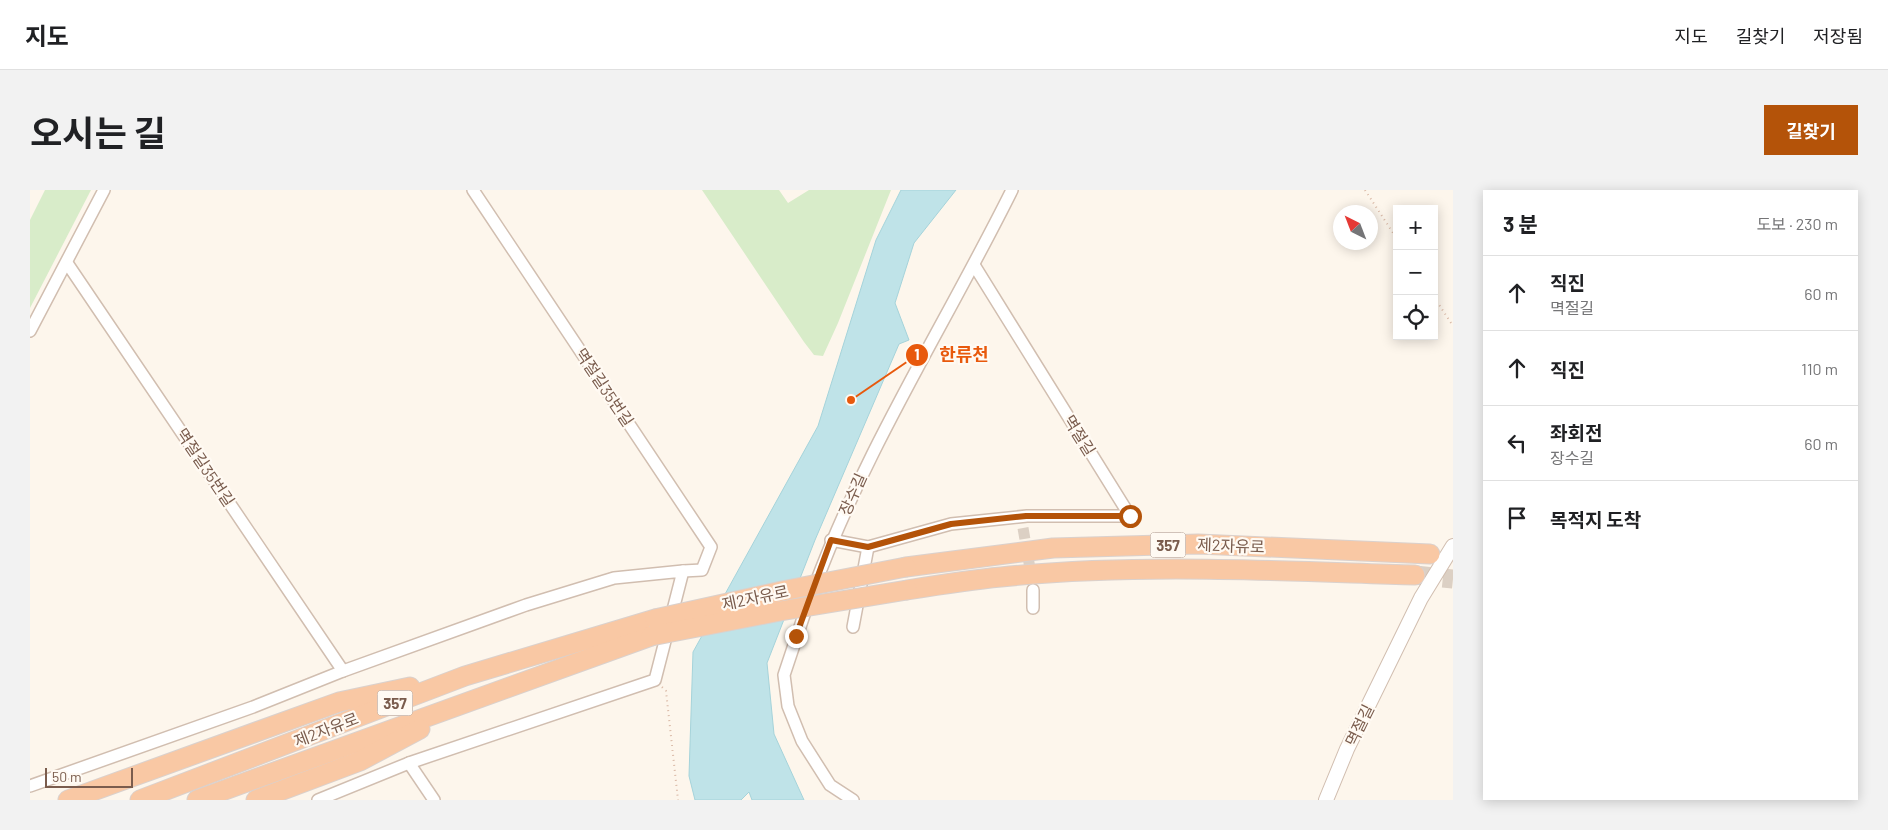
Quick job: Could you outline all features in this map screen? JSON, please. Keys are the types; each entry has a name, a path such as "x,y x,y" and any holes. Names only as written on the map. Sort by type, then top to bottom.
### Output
{"highway":[{"name":"제2자유로","path":"140,800 465,676 653,628 782,591 906,567 1053,548 1198,544 1430,554"},
{"name":"제2자유로","path":"653,628 780,611 1001,576 1106,571 1221,570 1415,575"},
{"path":"197,800 479,698 653,628"},
{"path":"68,800 339,702 465,676"},
{"path":"256,800 360,761 479,698"}],"street":[{"path":"30,331 104,190"},
{"name":"멱절길35번길","path":"474,190 711,547 702,570 683,571"},
{"name":"장수길","path":"853,800 830,785 802,741 788,706 784,675 831,540 865,466 974,265 1012,190"},
{"name":"멱절길35번길","path":"67,263 343,670"},
{"name":"멱절길","path":"974,265 1130,516 1026,516"},
{"path":"831,540 868,547 951,524 1026,516 1023,528"},
{"name":"멱절길","path":"1326,800 1347,749 1421,598 1453,546"},
{"path":"854,627 868,547"},
{"path":"30,786 253,707 343,670 526,605 614,578 683,571 655,680 409,762 318,800"},
{"path":"1033,590 1033,608"},
{"path":"409,762 434,800"}],"path":[{"path":"1365,190 1393,233"},
{"path":"1438,303 1453,326"},
{"path":"655,680 666,691 678,800"}],"green space":[{"path":"45,190 91,190 30,308 30,220"},
{"path":"702,190 779,190 788,203 809,190 891,190 823,356 814,355 804,342"}],"water":[{"path":"901,190 956,190 914,243 895,303 909,340 899,344 815,540 767,663 774,734 804,800 752,800 749,792 741,800 695,800 689,776 693,652 818,426 876,240"}],"tunnel":[{"path":"1023,528 1032,580"},
{"path":"1415,575 1453,579"}],"place":[{"name":"한류천","path":"851,400"}],"route":[{"path":"796,636 831,540 868,547 951,524 1026,516 1130,516"}]}
